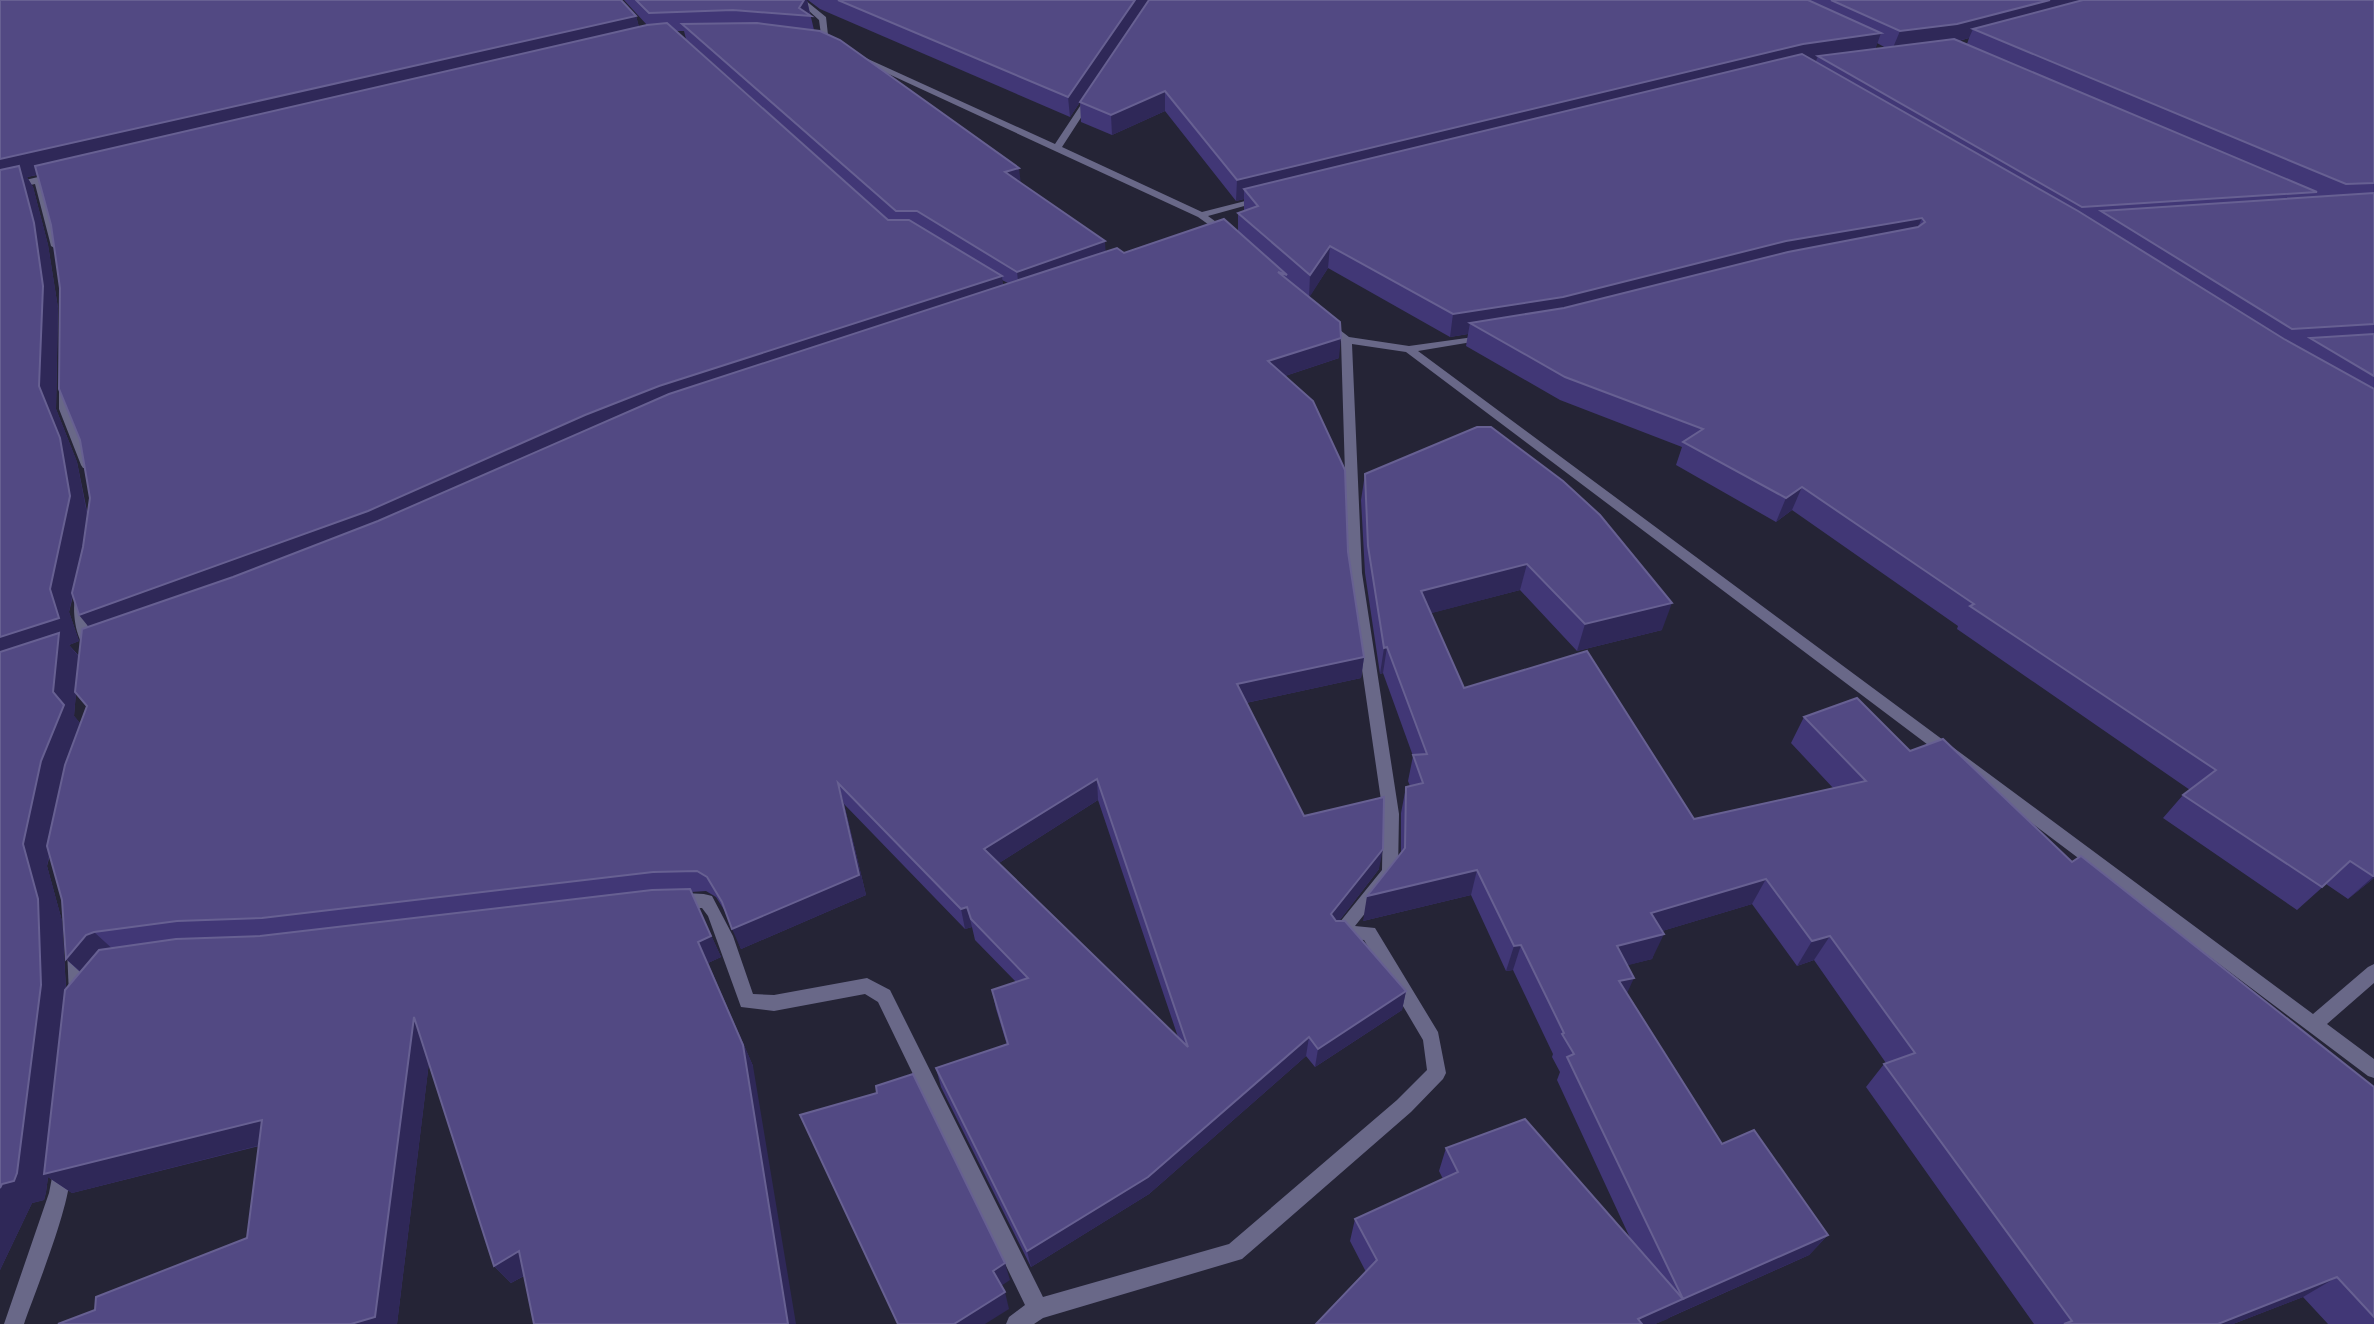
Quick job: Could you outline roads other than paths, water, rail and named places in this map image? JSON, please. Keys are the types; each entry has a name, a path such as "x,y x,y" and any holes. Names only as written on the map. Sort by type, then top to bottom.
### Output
{"street":[{"path":"801,0 823,19 825,42"},
{"path":"813,40 838,48"},
{"path":"850,53 1201,215 1212,228 1238,243"},
{"path":"1058,148 1095,91"},
{"path":"0,189 65,173"},
{"path":"38,179 58,257"},
{"path":"1201,215 1269,198"},
{"path":"1317,314 1346,340 1409,349 1490,336"},
{"path":"1016,1324 1038,1309 1235,1252 1404,1107 1437,1073 1432,1038 1369,933 1339,933 1390,872 1391,849 1391,814 1355,572 1346,340"},
{"path":"1409,349 2374,1070"},
{"path":"65,376 65,409 86,461 90,484"},
{"path":"85,590 79,613 89,646 88,669"},
{"path":"663,902 706,901 716,913 734,972 747,1001 774,1003 867,986 884,996 1038,1309"},
{"path":"74,933 79,1007 94,989"},
{"path":"2315,1024 2374,972"},
{"path":"14,1324 59,1193 63,1153"}]}
